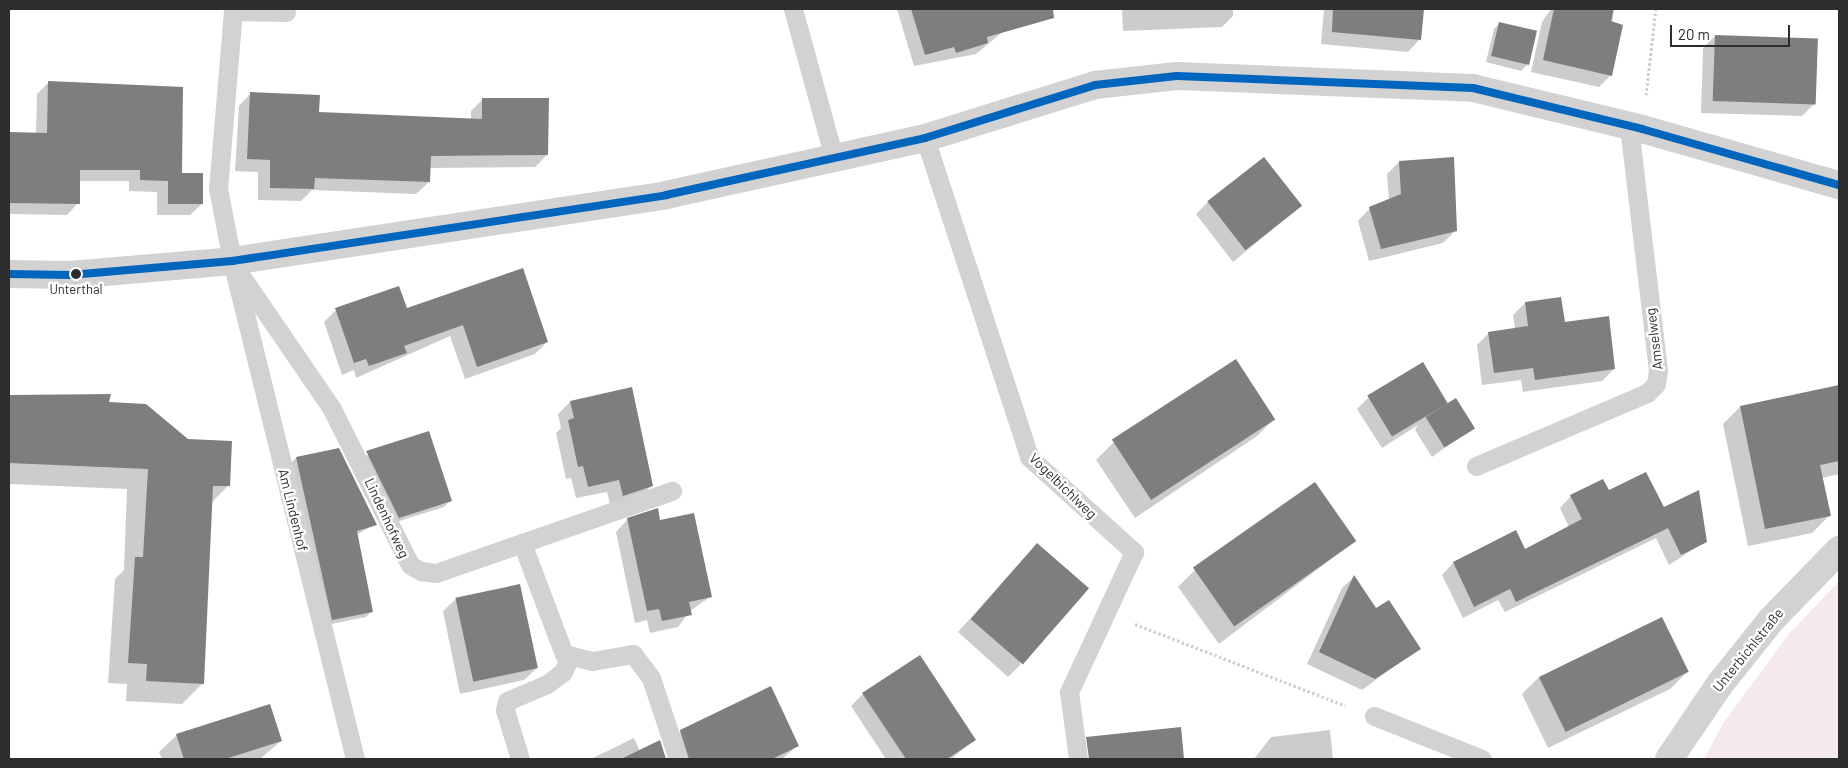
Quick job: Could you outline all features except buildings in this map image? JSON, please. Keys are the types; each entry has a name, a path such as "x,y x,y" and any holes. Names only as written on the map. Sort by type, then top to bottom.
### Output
{"street":[{"path":"9,274 70,276 232,261 666,195 925,138 1095,85 1177,76 1473,88 1636,128 1839,185"},
{"name":"Unterbichlstraße","path":"1669,759 1720,684 1765,627 1839,550"}],"lane":[{"path":"793,9 834,158"},
{"name":"Am Lindenhof","path":"286,12 233,12 218,188 232,261 355,759"},
{"name":"Amselweg","path":"1476,466 1647,393 1656,384 1658,370 1636,128"},
{"name":"Vogelbichlweg","path":"925,138 1029,457 1134,552 1069,692 1078,759"},
{"name":"Lindenhofweg","path":"232,261 332,409 410,565 436,573 672,491"},
{"path":"520,759 505,710 507,701 547,684 563,672 569,659 522,543"},
{"path":"569,659 592,661 633,654 651,678 678,759"},
{"path":"1374,716 1482,759"}],"path":[{"path":"1636,128 1656,9"},
{"path":"1107,612 1374,716"}],"shaded area":[{"path":"1839,581 1839,759 1704,759 1722,725 1788,635"}],"transit line":[{"path":"9,274 70,275 232,261 666,195 925,138 1095,85 1177,76 1473,88 1642,129 1839,185"}],"place":[{"name":"Unterthal","path":"76,274"}]}
